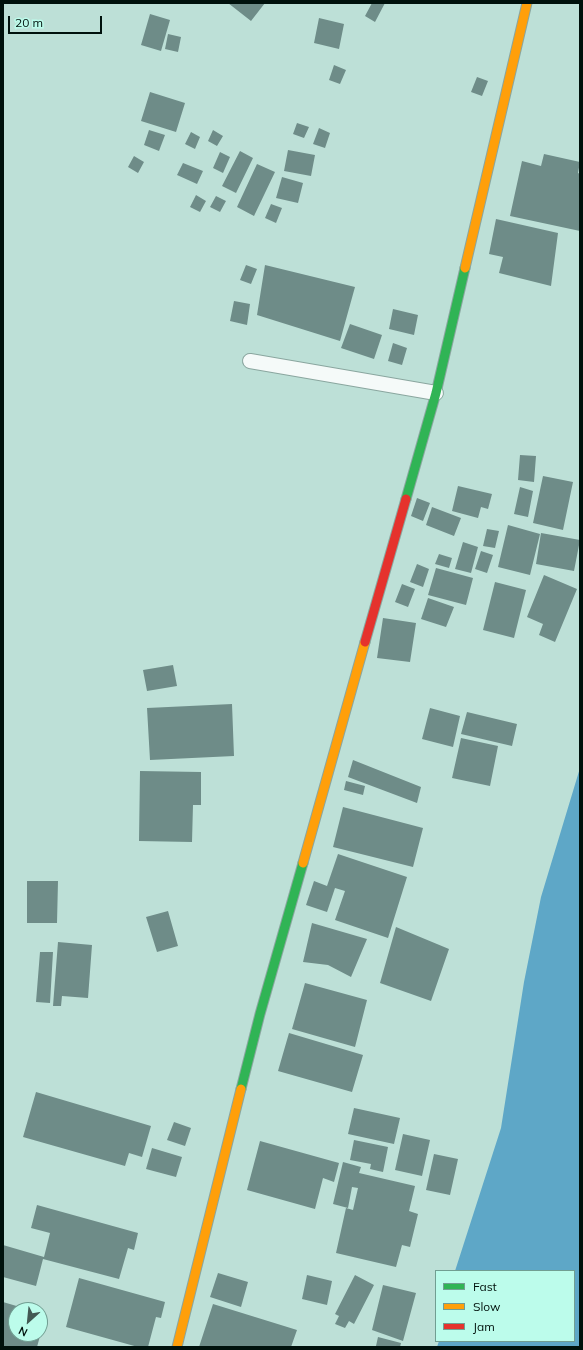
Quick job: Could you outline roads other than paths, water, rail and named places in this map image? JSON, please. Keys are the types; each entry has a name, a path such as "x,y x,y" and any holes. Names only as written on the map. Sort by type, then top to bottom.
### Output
{"street":[{"path":"177,1347 260,1014 436,393 527,3"}],"lane":[{"path":"250,361 436,393"}],"water":[{"path":"580,768 580,1347 437,1347 439,1342 575,1342 575,1270 455,1270 501,1128 524,982 541,897"}]}
